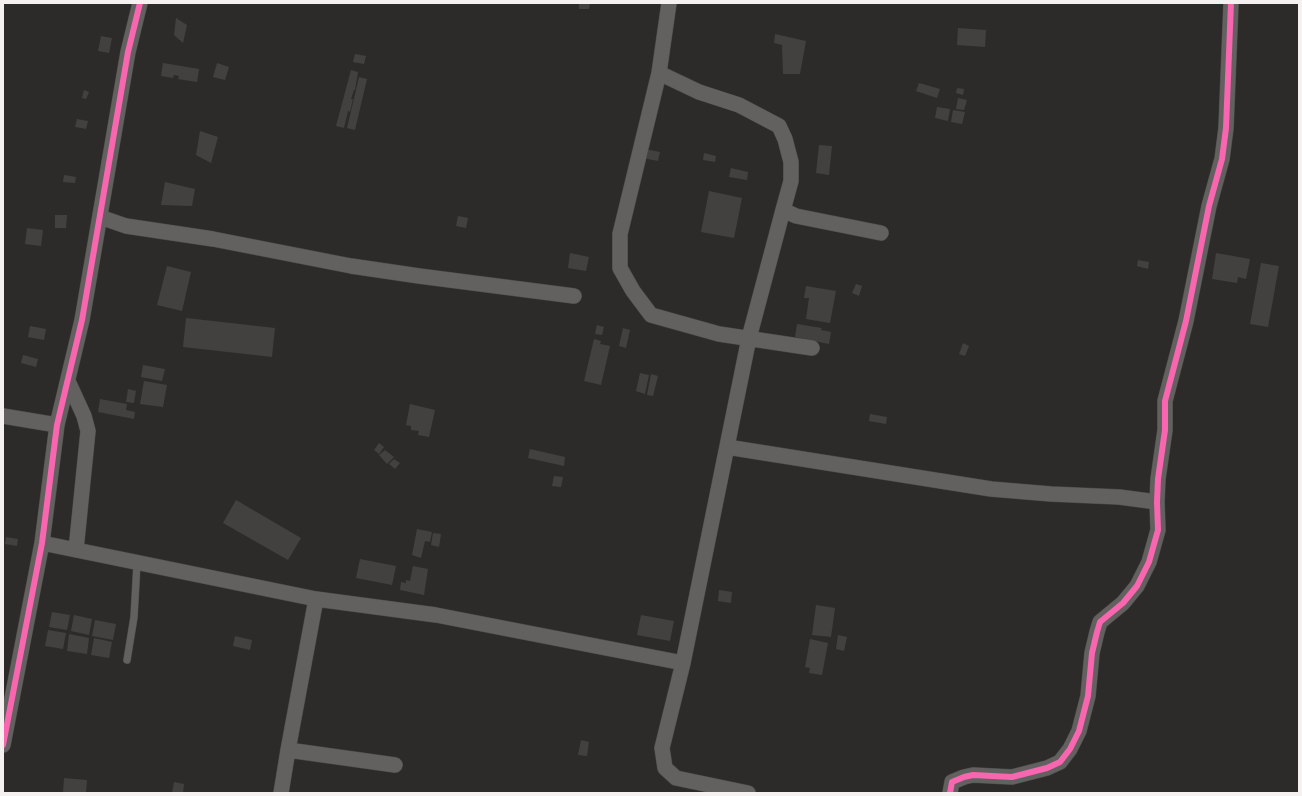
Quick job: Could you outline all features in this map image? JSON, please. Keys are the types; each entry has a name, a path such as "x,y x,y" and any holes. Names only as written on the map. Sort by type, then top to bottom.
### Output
{"street":[{"path":"3,745 42,543 57,425 82,320 128,52 140,3"},
{"path":"669,3 659,73 620,234 620,268 633,291 651,315 718,334 812,348"},
{"path":"950,793 952,782 964,776 973,774 1012,777 1047,768 1060,762 1070,749 1079,730 1088,696 1092,653 1100,622 1123,603 1137,586 1149,562 1158,530 1158,479 1164,430 1165,401 1186,321 1209,206 1222,159 1226,128 1231,3"},
{"path":"659,73 700,92 739,105 779,126 785,139 791,162 791,181 749,338 683,663 662,748 664,768 676,778 748,793"},
{"path":"783,210 796,216 881,233"},
{"path":"100,217 126,226 213,239 351,266 574,296"},
{"path":"68,381 84,416 88,431 76,550"},
{"path":"3,416 57,425"},
{"path":"727,447 992,489 1051,494 1119,497 1157,502"},
{"path":"42,543 316,599 436,615 683,663"},
{"path":"281,793 316,599"},
{"path":"288,750 395,765"}],"lane":[{"path":"126,660 134,617 137,563"}],"building":[{"path":"579,3 590,3 589,9 579,9"},
{"path":"176,18 187,25 183,43 174,35"},
{"path":"958,28 986,30 985,47 957,45"},
{"path":"775,34 806,41 800,74 783,74 782,45 774,43"},
{"path":"101,36 112,38 109,53 98,51"},
{"path":"355,54 366,56 364,64 353,62"},
{"path":"163,63 199,69 197,82 178,79 179,76 174,75 173,78 161,76"},
{"path":"217,63 229,67 225,80 213,77"},
{"path":"351,70 358,72 355,90 351,99 353,99 350,112 348,111 344,128 336,126"},
{"path":"359,77 367,79 355,130 347,128"},
{"path":"919,83 940,89 937,98 916,91"},
{"path":"957,88 964,89 963,95 956,93"},
{"path":"84,90 89,92 86,99 82,98"},
{"path":"958,98 967,100 964,110 956,109"},
{"path":"937,107 950,109 948,121 935,118"},
{"path":"953,110 965,112 962,124 951,122"},
{"path":"77,119 88,121 86,129 75,127"},
{"path":"200,131 218,137 211,163 196,155"},
{"path":"819,145 832,146 829,175 816,173"},
{"path":"645,149 660,152 658,161 643,158"},
{"path":"704,153 716,156 715,162 703,160"},
{"path":"731,168 748,172 747,180 729,177"},
{"path":"64,175 76,177 75,183 63,182"},
{"path":"165,182 195,189 192,206 161,205"},
{"path":"709,191 742,198 734,238 701,232"},
{"path":"55,215 67,215 66,228 55,228"},
{"path":"458,216 468,218 466,228 456,226"},
{"path":"27,228 43,230 41,246 25,244"},
{"path":"570,253 589,257 586,271 568,268"},
{"path":"1216,253 1250,259 1246,279 1238,277 1237,283 1212,279"},
{"path":"1138,260 1149,262 1148,269 1137,266"},
{"path":"1261,263 1279,266 1268,327 1250,324"},
{"path":"167,266 191,272 182,311 157,305"},
{"path":"856,284 862,286 859,296 852,293"},
{"path":"806,286 836,291 830,323 806,319 809,298 804,298"},
{"path":"186,318 275,328 272,357 183,347"},
{"path":"797,324 822,328 821,330 831,332 829,344 795,337"},
{"path":"597,325 604,327 602,335 595,334"},
{"path":"30,326 46,329 44,340 28,337"},
{"path":"623,328 630,330 626,348 619,346"},
{"path":"594,339 601,341 600,344 610,346 601,385 584,381"},
{"path":"963,343 969,346 965,356 959,354"},
{"path":"23,355 38,359 36,367 21,363"},
{"path":"143,365 165,369 162,381 141,377"},
{"path":"640,373 649,375 645,394 636,391"},
{"path":"651,374 658,376 653,396 647,395"},
{"path":"144,381 167,385 163,407 140,404"},
{"path":"128,389 136,391 134,403 126,402"},
{"path":"100,399 127,404 126,410 135,412 134,419 98,412"},
{"path":"410,404 435,410 429,437 418,435 419,431 411,430 411,426 406,425"},
{"path":"870,414 887,417 886,424 869,421"},
{"path":"379,443 384,447 379,454 374,450"},
{"path":"530,449 565,457 564,466 528,458"},
{"path":"385,450 394,457 387,464 379,455"},
{"path":"394,459 400,463 395,469 389,464"},
{"path":"554,476 563,477 561,487 552,486"},
{"path":"236,500 301,538 288,560 223,523"},
{"path":"417,529 432,532 430,542 425,541 421,558 412,555"},
{"path":"433,533 441,534 439,547 431,545"},
{"path":"6,537 18,539 17,546 5,544"},
{"path":"360,559 396,566 392,585 356,578"},
{"path":"413,566 428,569 424,595 400,590 401,582 406,583 406,580 410,581"},
{"path":"719,590 732,592 731,603 718,601"},
{"path":"816,605 835,608 831,637 812,635"},
{"path":"52,612 70,615 67,630 49,627"},
{"path":"74,615 92,619 89,635 71,631"},
{"path":"641,615 674,621 670,641 637,635"},
{"path":"95,620 116,624 113,640 92,636"},
{"path":"48,630 66,633 63,649 45,646"},
{"path":"69,634 89,638 87,654 67,651"},
{"path":"838,635 847,637 844,651 836,649"},
{"path":"235,636 252,640 250,650 233,646"},
{"path":"94,638 112,642 109,658 91,655"},
{"path":"810,639 828,643 822,675 809,673 810,668 805,667"},
{"path":"581,740 589,742 587,756 578,755"},
{"path":"64,778 87,780 86,793 63,793"},
{"path":"174,782 184,784 183,793 172,793"}],"cycle path":[{"path":"3,745 42,543 57,425 82,320 128,52 140,3"},
{"path":"950,793 952,782 964,777 973,775 1012,777 1047,768 1060,762 1070,749 1079,731 1088,696 1092,653 1100,622 1123,603 1137,586 1149,562 1158,530 1158,479 1165,430 1165,401 1186,321 1209,206 1222,159 1226,128 1231,3"}]}
